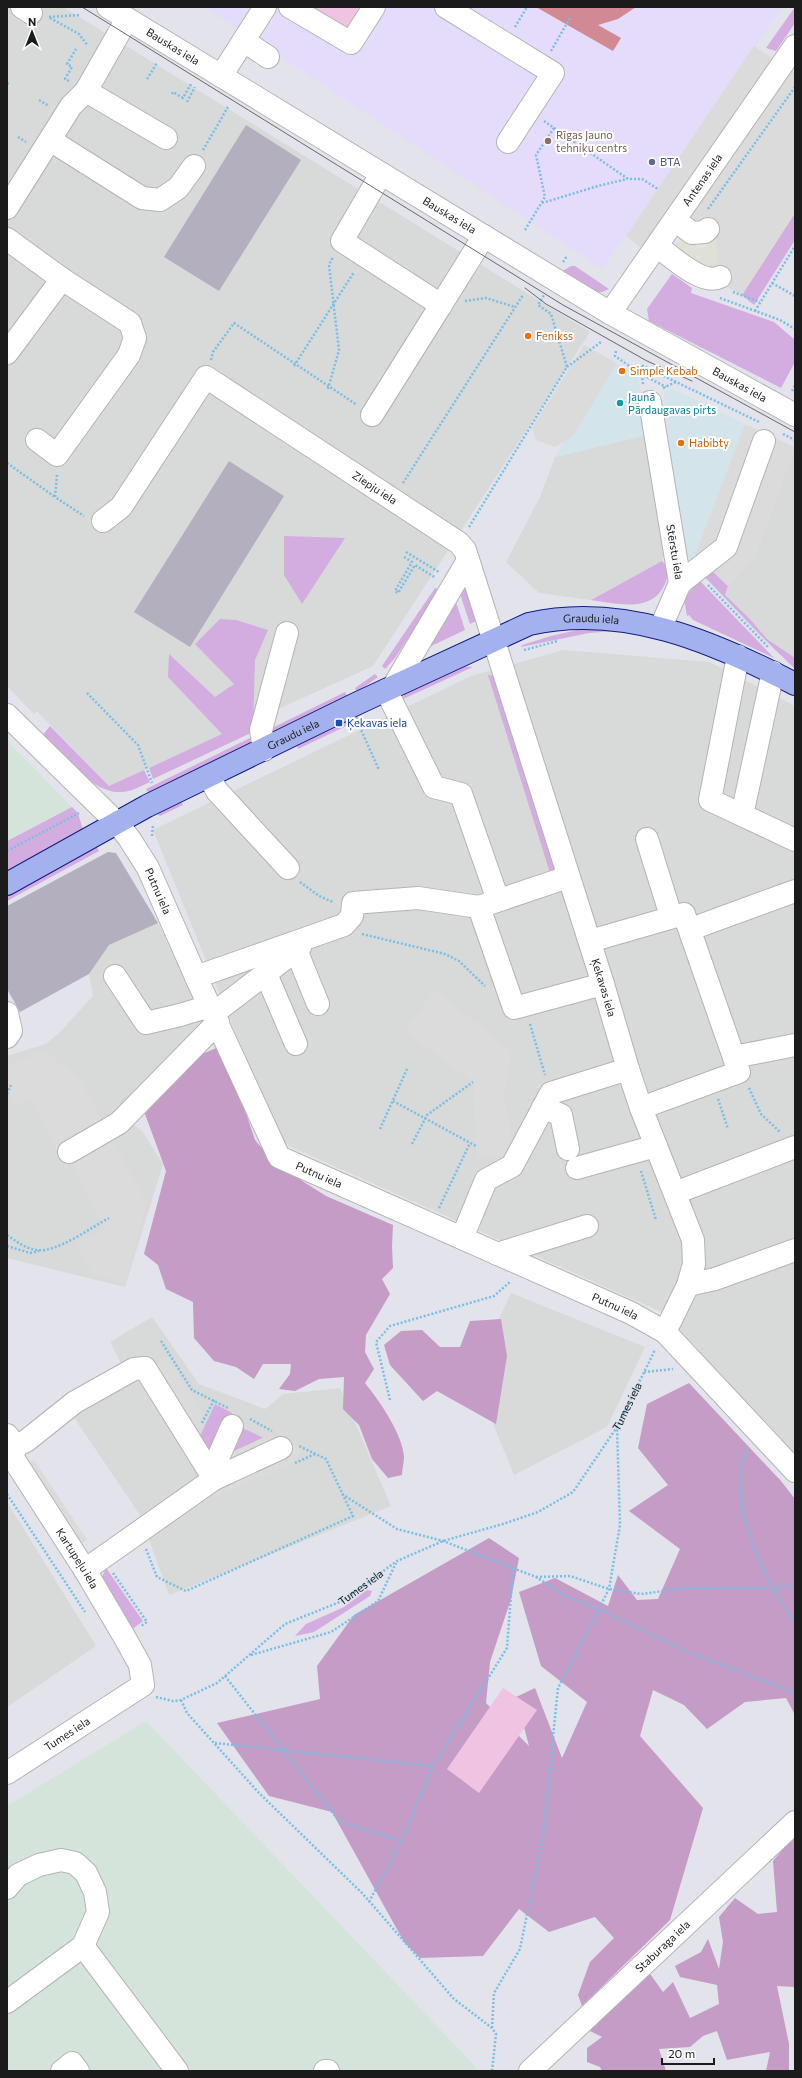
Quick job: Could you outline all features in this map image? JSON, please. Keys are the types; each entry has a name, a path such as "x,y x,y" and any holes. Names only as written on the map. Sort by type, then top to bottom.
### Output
{"main road":[{"name":"Graudu iela","path":"7,884 117,823 209,776 494,638 529,624 548,619 580,616 626,620 662,627"},
{"path":"662,627 703,641 773,672 795,684"}],"street":[{"name":"Bauskas iela","path":"108,7 610,313 795,416"},
{"path":"221,76 265,7"},
{"path":"290,7 351,43 374,7"},
{"path":"446,7 553,73 508,142"},
{"path":"7,208 13,185 50,140 71,106 86,91 127,19"},
{"path":"244,41 268,57"},
{"name":"Antenas iela","path":"610,313 795,46"},
{"path":"86,91 166,138"},
{"path":"50,140 142,198 160,200 178,188 194,166"},
{"path":"382,174 342,241 441,305"},
{"path":"675,220 700,231"},
{"path":"372,415 484,236"},
{"path":"657,246 695,274 706,278 720,277"},
{"path":"10,247 130,324 135,338 129,355 57,455 37,440"},
{"path":"7,353 62,279"},
{"path":"95,519 121,507 208,371"},
{"name":"Ziepju iela","path":"208,371 392,500 463,553"},
{"name":"Stērstu iela","path":"650,402 687,577 662,627"},
{"path":"687,577 726,547 764,433"},
{"path":"463,553 445,581 389,688 434,787 461,794 514,1008 603,984"},
{"path":"463,553 494,638"},
{"path":"264,750 261,730 287,633"},
{"name":"Ķekavas iela","path":"494,638 568,876 590,941 628,1069 641,1108 693,1240 694,1264 688,1285 665,1332"},
{"path":"738,656 710,800 795,840"},
{"path":"742,815 773,672"},
{"name":"Putnu iela","path":"7,715 117,823 129,838 148,868 196,977 279,1157 631,1313 665,1332 795,1471"},
{"path":"209,776 217,791 288,868"},
{"path":"647,839 671,916"},
{"path":"196,977 344,925 353,909 418,898 488,903 568,876"},
{"path":"691,929 795,891"},
{"path":"590,941 671,916 684,914 691,929 726,1071"},
{"path":"69,1152 119,1123 214,1014 296,950 304,945 332,936"},
{"path":"296,950 318,1004"},
{"path":"266,974 296,1044"},
{"path":"115,976 146,1023 180,1015 214,1014"},
{"path":"641,1108 726,1071 795,1045"},
{"path":"462,1238 486,1180 512,1166 547,1100 628,1069"},
{"path":"547,1100 561,1115 568,1149"},
{"path":"675,1193 789,1142"},
{"path":"577,1168 656,1146"},
{"path":"498,1254 588,1226"},
{"path":"688,1285 715,1279 795,1250"},
{"path":"10,1450 26,1441 75,1402 134,1369 145,1368 212,1476"},
{"path":"212,1476 238,1418"},
{"path":"85,1570 212,1476 283,1441"},
{"name":"Kartupeļu iela","path":"10,1450 85,1570 140,1665 143,1685"},
{"name":"Tumes iela","path":"7,1773 143,1685"},
{"name":"Staburaga iela","path":"530,2071 795,1822"},
{"path":"7,1888 18,1876 39,1865 61,1860 75,1863 86,1873 95,1892 98,1912 83,1946 7,2002"},
{"path":"83,1946 177,2071"},
{"path":"62,2071 72,2063 78,2071"}],"path":[{"path":"36,14 79,15"},
{"path":"36,14 79,34 87,44 98,70"},
{"path":"542,67 570,18"},
{"path":"69,61 76,49"},
{"path":"147,79 157,63"},
{"path":"172,94 173,92 183,98 191,84"},
{"path":"187,102 195,87"},
{"path":"700,231 795,87"},
{"path":"194,166 228,107"},
{"path":"529,110 628,179"},
{"path":"525,230 545,197 536,155 554,128"},
{"path":"542,203 628,179 642,179 658,189"},
{"path":"329,388 339,350 329,265 342,241"},
{"path":"755,311 795,246"},
{"path":"295,365 364,256"},
{"path":"772,283 795,296"},
{"path":"546,291 538,305 551,314 567,367"},
{"path":"737,293 760,302"},
{"path":"392,500 523,295"},
{"path":"486,298 515,307"},
{"path":"721,298 780,320 795,330"},
{"path":"208,371 213,352 234,323 329,388 372,415"},
{"path":"463,553 567,367 601,342"},
{"path":"616,351 615,356 641,374 666,387 676,382"},
{"path":"641,365 676,382 764,433"},
{"path":"7,462 55,497 95,519"},
{"path":"55,497 57,473"},
{"path":"406,552 440,572 445,581"},
{"path":"404,557 412,562 395,590 398,592 415,564 423,570 445,581"},
{"path":"423,570 426,564"},
{"path":"687,577 772,651"},
{"path":"87,693 138,745 153,784"},
{"path":"358,723 379,770"},
{"path":"7,851 81,811"},
{"path":"288,868 304,885 319,896 343,907 353,909 363,935 445,954 459,961 491,990"},
{"path":"524,1005 547,1100"},
{"path":"380,1129 407,1069"},
{"path":"728,1129 726,1071 747,1082 761,1114 789,1142"},
{"path":"412,1144 425,1118 473,1082"},
{"path":"7,1094 11,1085"},
{"path":"393,1101 476,1146"},
{"path":"432,1225 470,1143"},
{"path":"7,1246 30,1253 56,1247 109,1218"},
{"path":"7,1236 21,1246 39,1251"},
{"path":"390,1400 376,1342 390,1326 494,1296 527,1268"},
{"name":"Tumes iela","path":"181,1700 216,1683 285,1624 342,1601 397,1561 443,1541 503,1524 538,1512 573,1492 617,1427 643,1372 665,1332"},
{"path":"144,1545 157,1577 186,1591 352,1516 326,1458 283,1441 238,1418 214,1400 192,1390 161,1340"},
{"path":"643,1372 696,1366"},
{"path":"202,1424 214,1400"},
{"path":"492,2028 494,1993 520,1948 543,1835 558,1688 609,1589 620,1525 617,1427"},
{"path":"755,1428 740,1467 742,1512 754,1549 772,1588 795,1622"},
{"path":"342,1493 397,1529 443,1541 536,1577 567,1597 598,1609 688,1652 795,1693"},
{"path":"7,1494 88,1617"},
{"path":"249,1656 331,1632 378,1600 397,1561"},
{"path":"370,1902 401,1841 433,1766 507,1648 513,1568"},
{"path":"536,1577 570,1576 609,1589 641,1594 687,1588 772,1588 795,1586"},
{"path":"225,1676 339,1821 401,1841"},
{"path":"143,1685 158,1698 181,1700 187,1713 259,1793 370,1902 454,1999 492,2028 496,2034 492,2071"},
{"path":"214,1743 433,1766"}],"shaded area":[{"path":"7,7 63,7 590,332 373,666 109,786 37,711 34,714 7,686"},
{"name":"Rīgas Jauno tehniķu centrs","path":"205,7 782,7 602,269"},
{"path":"305,7 364,7 351,27 341,29"},
{"path":"536,7 636,7 618,19 598,25 621,38 613,51"},
{"path":"795,7 795,23 776,51 766,48"},
{"path":"754,46 795,73 795,213 742,295 721,284 714,233 675,207 646,251 626,236"},
{"path":"246,125 301,160 219,291 164,257"},
{"path":"795,213 795,240 754,305 742,295"},
{"path":"714,233 719,264 710,272 674,247 680,239 684,238 698,247 706,247 706,239"},
{"path":"571,266 575,266 609,289 602,292 597,292 563,271"},
{"path":"672,274 692,288 691,293 774,322 795,340 795,362 781,388 649,321 647,309"},
{"path":"584,345 617,363 573,436 555,447 536,440 532,428"},
{"path":"611,361 638,376 647,435 555,457"},
{"path":"672,389 745,424 695,555 691,559 682,549 666,419 664,390"},
{"path":"745,424 795,447 754,558 728,586 695,555"},
{"path":"647,435 664,553 662,561 591,600 539,593 506,562 540,497 555,457"},
{"path":"795,447 795,658 767,639 750,619 725,595 728,586 754,558"},
{"path":"229,461 284,496 190,647 134,612"},
{"path":"284,536 345,538 302,604 284,575"},
{"path":"662,561 669,569 665,584 658,594 650,600 640,604 628,605 591,600"},
{"path":"711,569 728,586 725,595 750,619 767,639 795,658 795,669 759,634 703,575"},
{"path":"699,580 774,658 693,620 689,615 687,616 684,599"},
{"path":"435,588 440,590 395,658 385,669 382,666"},
{"path":"464,589 467,591 476,621 470,624 460,594"},
{"path":"456,602 465,630 425,649"},
{"path":"220,619 236,620 268,630 255,660 253,732 153,779 149,768 222,734 168,677 169,654 215,697 234,684 195,644"},
{"path":"586,628 616,631 589,633 521,647 522,645 551,636"},
{"path":"564,650 709,662 795,706 795,1456 666,1314 280,1142 153,830 471,676"},
{"path":"463,666 473,667 403,699 404,694"},
{"path":"375,674 378,677 357,692 355,688"},
{"path":"488,675 494,676 556,868 551,876"},
{"path":"345,692 348,697 268,735 266,731"},
{"path":"357,716 359,720 298,749 297,746"},
{"path":"50,726 109,786 144,770 150,782 125,792 110,791 99,787 69,762 43,735"},
{"path":"252,737 250,744 149,794 146,789"},
{"path":"7,741 72,807 7,840"},
{"path":"181,801 183,805 160,816 156,813"},
{"path":"72,807 78,813 83,830 7,871 7,841"},
{"path":"97,847 99,851 7,901 7,895"},
{"path":"108,852 116,853 158,923 109,945 89,974 20,1012 7,989 7,906"},
{"path":"158,923 208,1029 124,1118 142,1131 163,1164 125,1287 7,1258 7,1056 46,1044 61,1031 93,996 89,974 109,945"},
{"path":"435,990 512,1052 504,1096 516,1158 477,1157 473,1082 405,1031"},
{"path":"223,1045 255,1140 274,1163 326,1196 393,1225 393,1268 382,1279 390,1294 366,1335 365,1352 374,1369 365,1383 395,1428 403,1448 404,1457 402,1475 388,1478 372,1459 359,1425 343,1409 344,1377 319,1379 295,1391 279,1389 290,1374 291,1364 263,1364 254,1379 236,1367 214,1361 194,1338 193,1302 166,1289 158,1265 144,1254 166,1171 145,1114 191,1059"},
{"path":"44,1050 80,1079 147,1203 125,1284 92,1273 76,1244 105,1228 73,1168 55,1148 32,1099 15,1105 7,1089 7,1067"},
{"path":"511,1293 645,1347 607,1427 514,1475 473,1375"},
{"path":"152,1317 199,1384 265,1409 283,1394 340,1388 391,1506 169,1595 140,1515 71,1413 127,1375 110,1342"},
{"path":"501,1319 507,1356 496,1424 437,1391 423,1401 390,1365 384,1345 401,1331 422,1330 440,1347 460,1347 470,1321"},
{"path":"168,1357 203,1414 195,1431 154,1365"},
{"path":"689,1383 781,1481 795,1499 795,1715 786,1698 745,1702 707,1729 684,1705 653,1690 640,1736 703,1808 670,1920 582,2006 578,1995 590,1962 614,1938 595,1917 549,1932 519,1909 483,1956 420,1958 404,1942 332,1812 269,1796 217,1723 320,1699 317,1666 354,1615 489,1538 519,1558 511,1599 490,1662 486,1703 529,1746 516,1697 535,1688 562,1758 587,1702 541,1666 519,1592 555,1578 608,1606 618,1575 637,1600 658,1599 680,1549 629,1511 668,1485 638,1448 647,1404"},
{"path":"215,1404 232,1413 212,1455 200,1436"},
{"path":"238,1426 264,1438 223,1456"},
{"path":"271,1434 303,1449 296,1461 216,1496 209,1487 223,1456"},
{"path":"34,1460 87,1540 77,1546 24,1466"},
{"path":"7,1502 96,1646 7,1707"},
{"path":"106,1568 143,1621 131,1630 101,1579"},
{"path":"367,1590 372,1591 370,1596 314,1632 295,1636 306,1624 344,1607"},
{"path":"503,1688 537,1710 479,1793 447,1769"},
{"path":"146,1721 475,2066 476,2071 7,2071 7,1806"},
{"path":"795,1835 795,1987 777,1986 789,2044 789,2071 766,2071 770,2052 727,2060 717,2031 703,2036 690,2047 659,2049 666,2071 602,2071 600,2067 587,2062 587,2048 602,2037 586,2029 648,1971 663,1992 673,1982 690,2018 719,2004 717,1985 680,1977 675,1966 701,1952 708,1939 719,1969 723,1942 719,1917 735,1898 758,1914 777,1912 773,1861"}],"tram line":[{"path":"82,7 563,305 795,432"},
{"path":"525,288 546,304 647,361 692,381"}],"place":[{"name":"Rīgas Jauno tehniķu centrs","path":"548,141"},
{"name":"BTA","path":"652,162"},
{"name":"Fenikss","path":"528,336"},
{"name":"Simple Kebab","path":"622,371"},
{"name":"Jaunā Pārdaugavas pirts","path":"620,403"},
{"name":"Habibty","path":"681,443"},
{"name":"Ķekavas iela","path":"339,723"}]}
